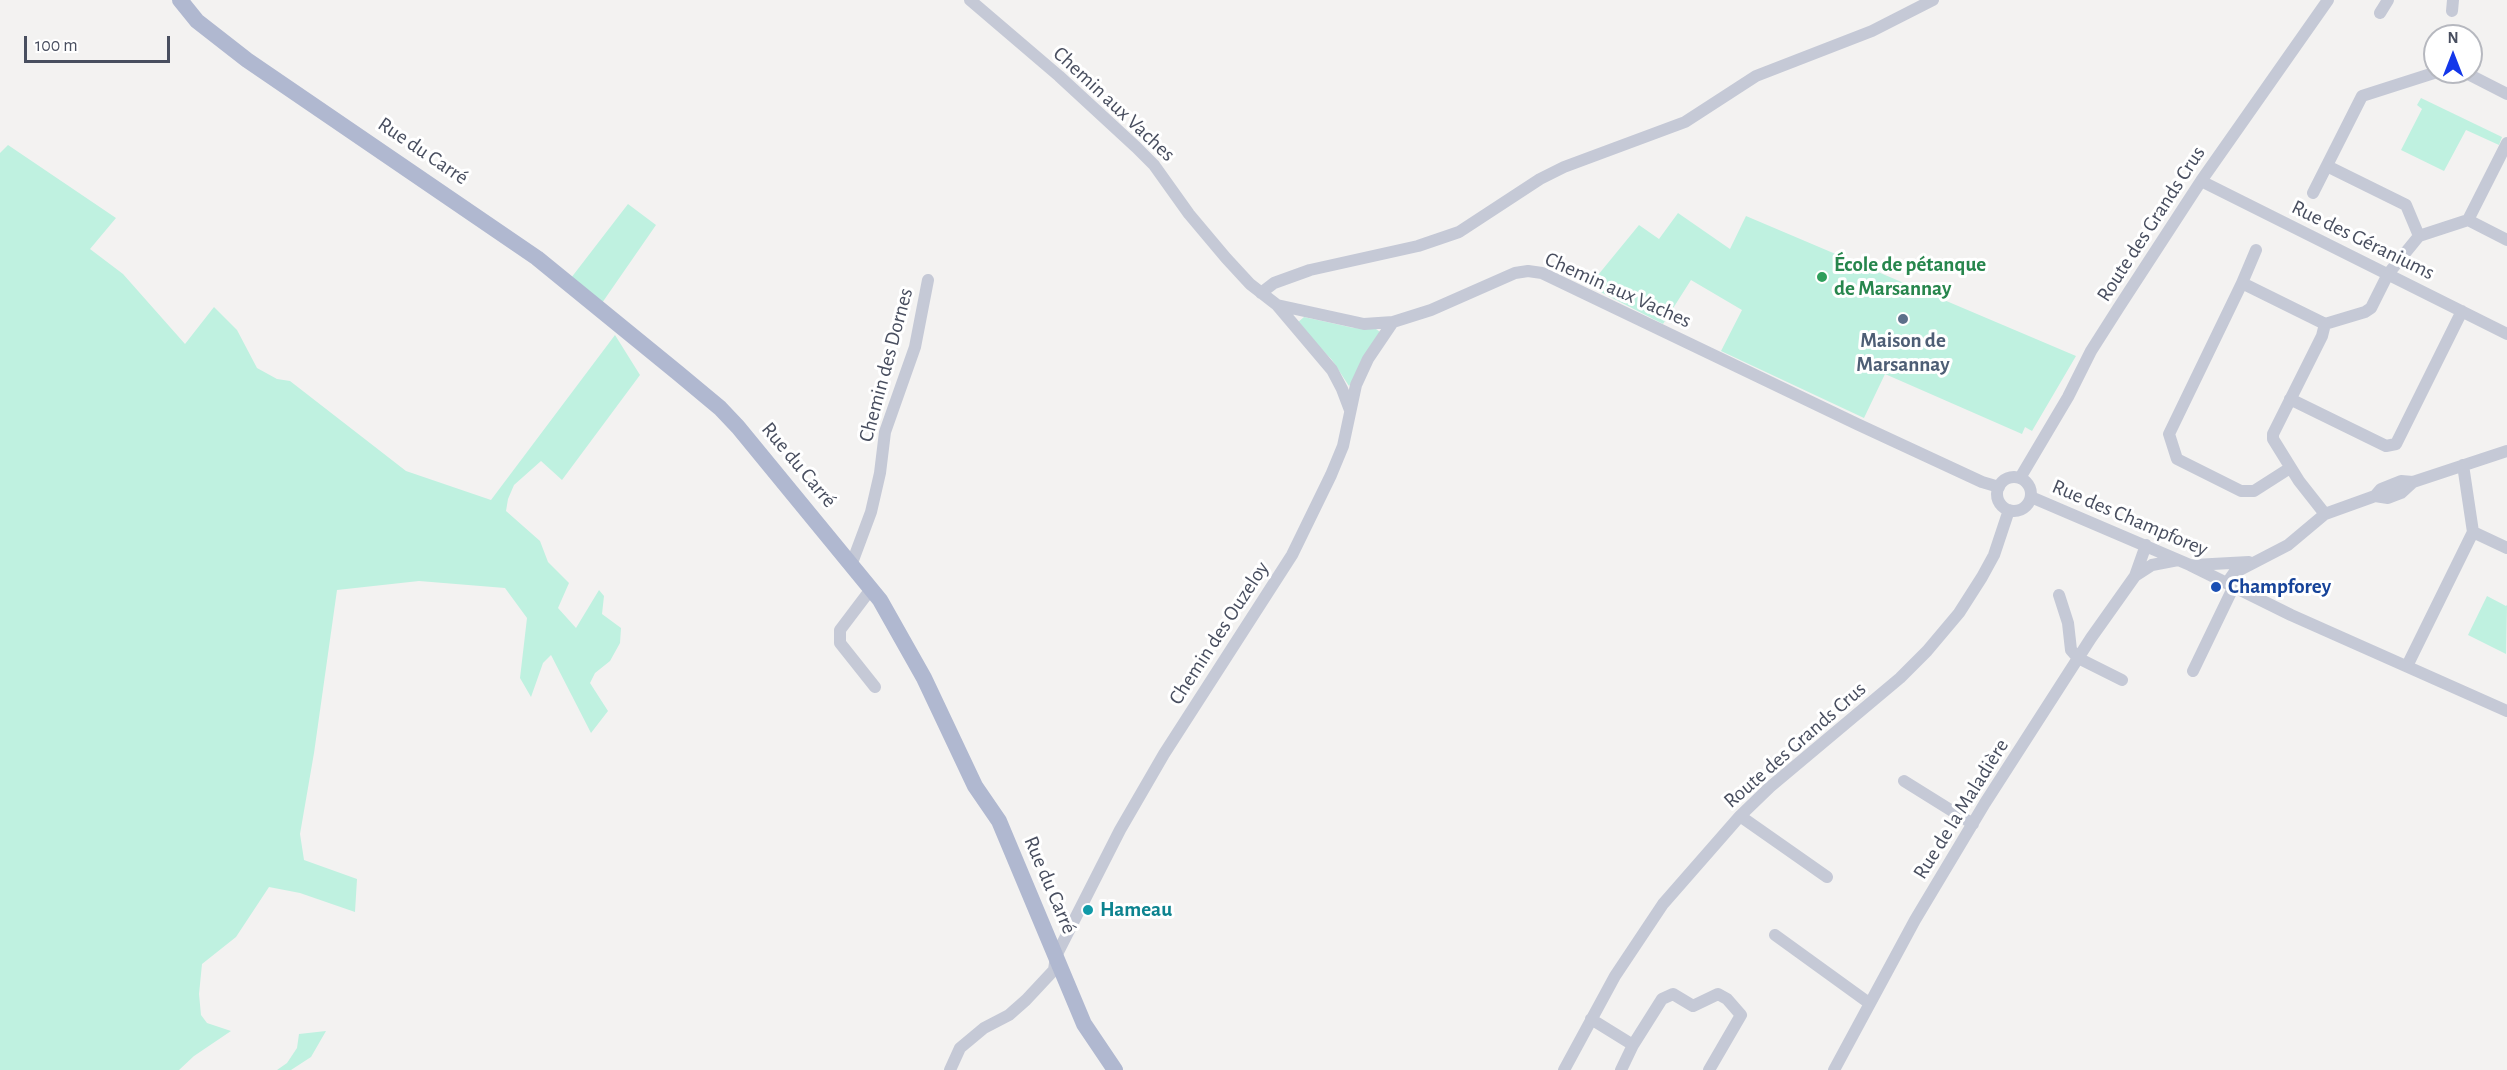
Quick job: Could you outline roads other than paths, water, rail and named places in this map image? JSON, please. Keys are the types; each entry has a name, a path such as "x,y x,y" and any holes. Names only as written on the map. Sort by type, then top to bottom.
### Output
{"main road":[{"name":"Rue du Carré","path":"180,0 197,21 247,60 537,258 720,408 738,427 852,563 880,600 924,678 975,786 999,821 1084,1024 1115,1070"}],"street":[{"name":"Chemin aux Vaches","path":"970,0 1059,76 1136,147 1154,165 1189,214 1218,249 1261,293 1277,305 1364,324 1393,322 1431,310 1515,273 1528,271 1542,273 1855,423 1982,482 1999,487"},
{"path":"1261,293 1274,283 1310,270 1418,246 1459,232 1540,179 1564,167 1685,122 1756,76 1872,30 1933,0"},
{"name":"Route des Grands Crus","path":"2020,478 2068,397 2091,351 2201,181 2328,0"},
{"path":"2380,13 2388,0"},
{"path":"2313,193 2362,96 2423,76"},
{"path":"2483,82 2507,94"},
{"path":"2242,283 2325,324 2365,312 2371,308 2388,274 2419,236 2468,220 2507,143"},
{"path":"2327,166 2406,205 2419,236"},
{"name":"Rue des Géraniums","path":"2201,181 2507,334"},
{"path":"2468,220 2507,240"},
{"path":"2256,250 2169,438 2177,459 2241,491 2254,491 2290,468"},
{"name":"Chemin des Dornes","path":"852,563 871,512 880,473 885,432 915,347 928,280"},
{"path":"1277,305 1332,370 1350,411"},
{"path":"2290,399 2386,446 2396,444 2462,311"},
{"name":"Chemin des Ouzeloy","path":"950,1070 960,1048 984,1028 1009,1014 1054,970 1056,956 1120,830 1164,754 1292,555 1332,475 1342,446 1356,385 1368,359 1393,322"},
{"path":"2325,324 2322,336 2273,434 2273,440 2290,468 2325,514"},
{"path":"2193,670 2226,583 2235,573 2288,545 2325,514 2374,496 2388,498 2413,482 2507,451"},
{"path":"2407,666 2474,532 2463,465"},
{"path":"2020,478 2030,487 2031,497 2020,510 2009,510 1999,501 1999,487 2007,479 2020,478"},
{"name":"Rue des Champforey","path":"2031,497 2190,565 2291,615 2507,711"},
{"name":"Route des Grands Crus","path":"1564,1070 1615,976 1663,904 1740,816 1802,759 1900,678 1927,651 1959,613 1982,577 1994,555 2009,510"},
{"path":"2474,532 2507,548"},
{"path":"2151,548 2152,565"},
{"name":"Rue de la Maladière","path":"1834,1070 1915,920 1973,824 2151,548"},
{"name":"Rue de la Maladière","path":"2135,576 2152,565 2178,560"},
{"path":"2190,565 2256,561"},
{"path":"2218,564 2226,583"},
{"path":"871,589 840,630 840,643 875,687"},
{"path":"2059,595 2068,623 2071,650 2078,658 2122,680"},
{"path":"1904,781 1973,824"},
{"path":"1740,816 1827,877"},
{"path":"1774,935 1869,1003"},
{"path":"1621,1070 1633,1045 1662,999 1673,994 1693,1006 1718,994 1727,999 1741,1016 1709,1070"},
{"path":"1591,1019 1633,1045"}],"place":[{"name":"École de pétanque de Marsannay","path":"1822,277"},
{"name":"Maison de Marsannay","path":"1903,319"},
{"name":"Champforey","path":"2216,587"},
{"name":"Hameau","path":"1088,910"}]}
